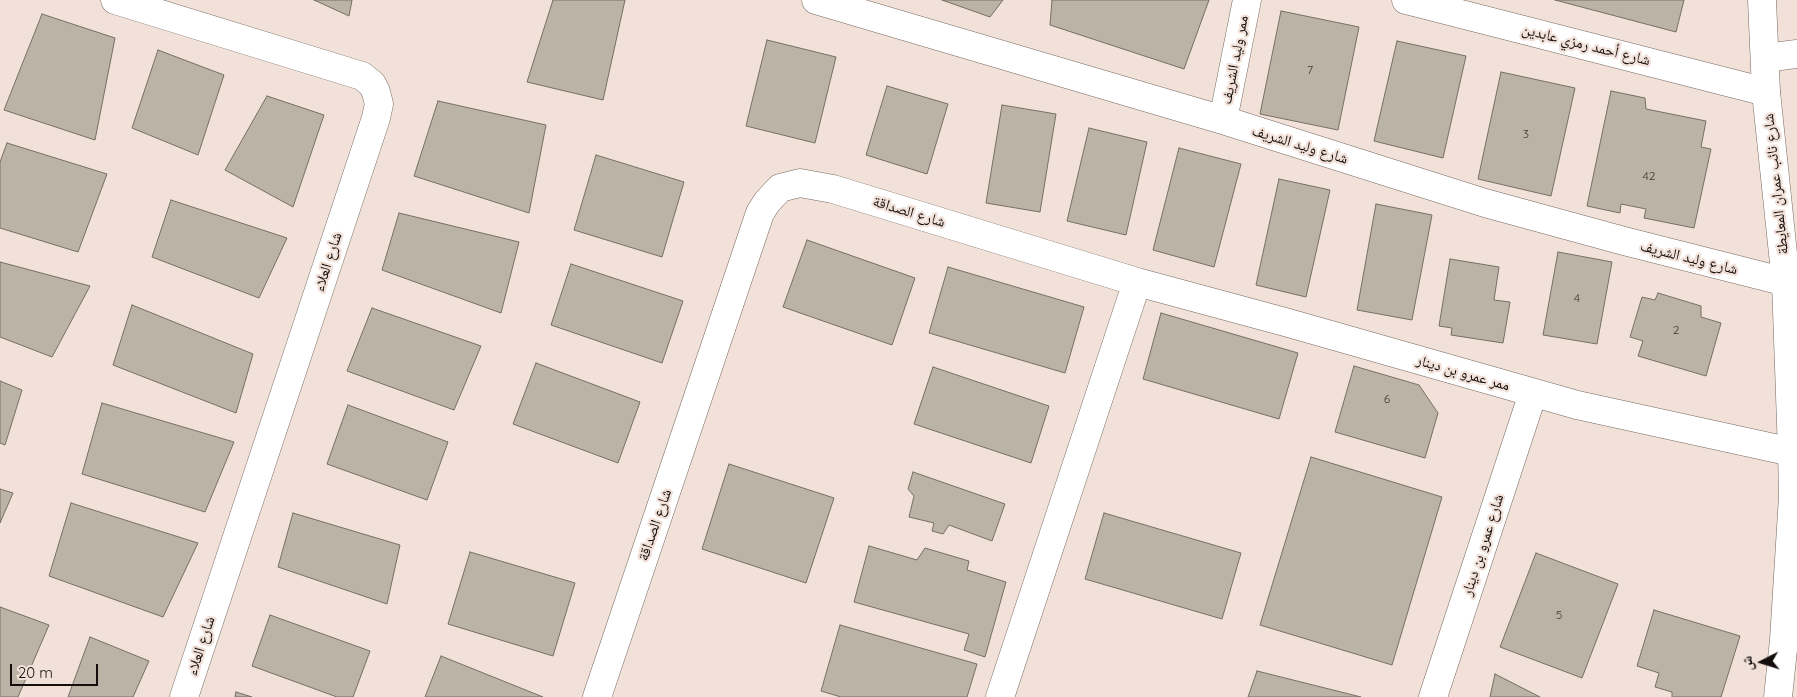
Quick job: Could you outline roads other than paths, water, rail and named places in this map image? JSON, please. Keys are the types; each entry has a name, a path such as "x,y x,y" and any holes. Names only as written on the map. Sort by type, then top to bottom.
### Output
{"street":[{"name":"شارع العلاء","path":"115,0 362,76 372,84 379,104 376,118 184,697"},
{"name":"شارع وليد الشريف","path":"816,0 1223,120 1485,203 1624,242 1786,282"},
{"name":"ممر وليد الشريف","path":"1223,120 1247,0"},
{"name":"شارع أحمد رمزي عابدين","path":"1406,0 1766,92"},
{"name":"شارع نائب عمران المعايطة","path":"1762,0 1766,92 1786,282 1792,452 1793,496 1784,640 1778,697"},
{"path":"1765,58 1797,54"},
{"name":"شارع الصداقة","path":"597,697 760,213 780,188 800,183 833,189 1138,282"},
{"path":"1000,697 1138,282"},
{"name":"ممر عمرو بن دينار","path":"1138,282 1619,416 1792,452"},
{"name":"شارع عمرو بن دينار","path":"1433,697 1533,393"}]}
